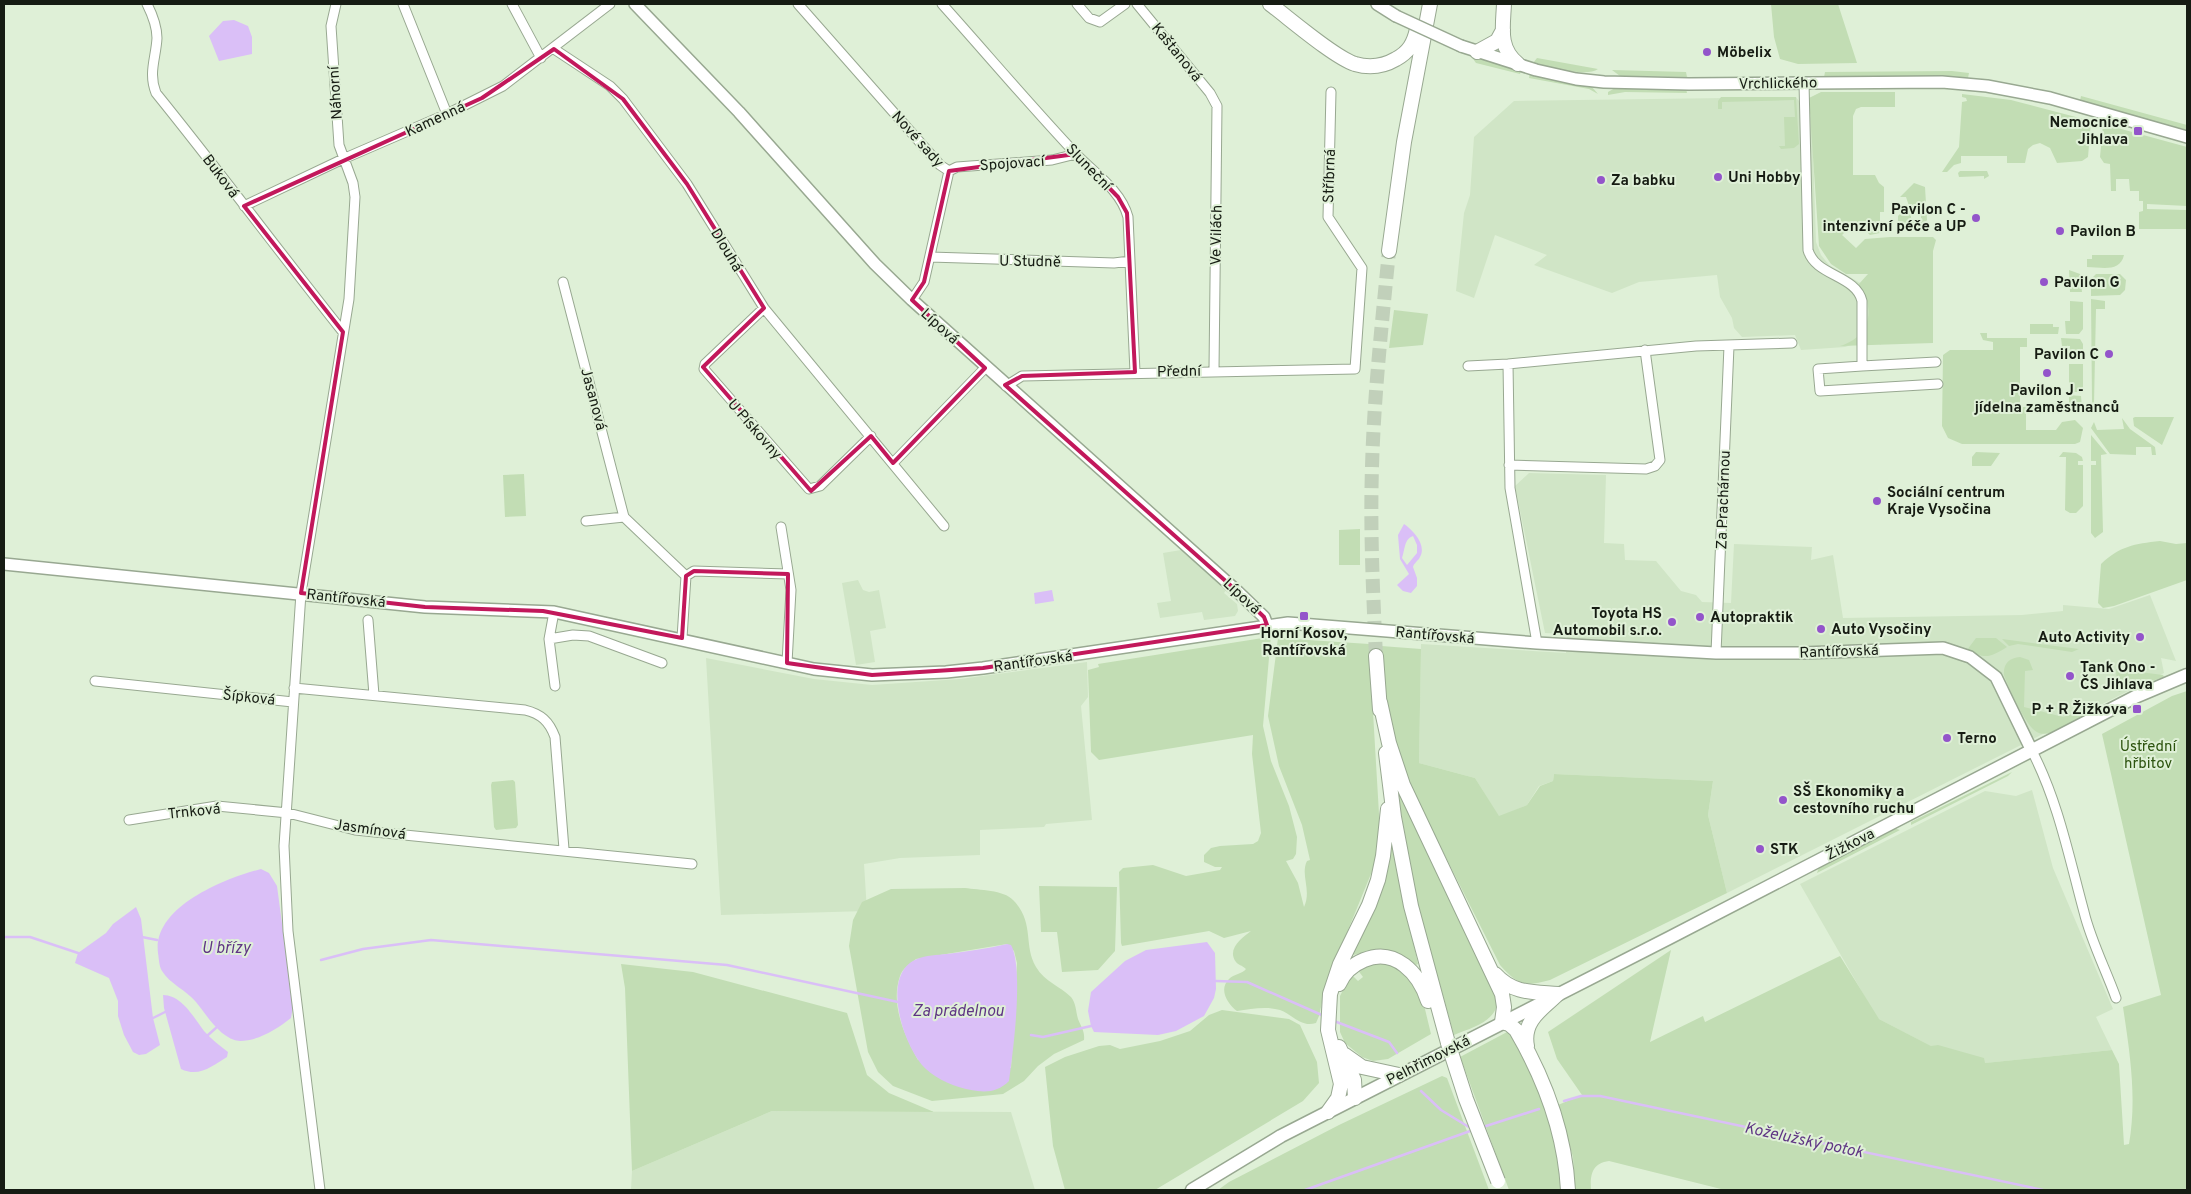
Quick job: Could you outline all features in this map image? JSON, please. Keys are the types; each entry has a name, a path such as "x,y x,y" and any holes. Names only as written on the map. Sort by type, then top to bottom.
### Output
{"main road":[{"path":"1270,4 1348,60 1356,64 1374,66 1394,60 1409,49 1416,37 1424,4"},
{"path":"1389,251 1406,133 1430,4"},
{"path":"1504,4 1503,30 1505,50 1518,64"},
{"path":"1477,52 1497,41 1503,30"},
{"path":"1376,656 1390,784 1411,906 1434,1008"},
{"name":"Žižkova","path":"1669,938 2135,697 2187,675"},
{"path":"1380,702 1389,743 1403,785 1504,1001 1502,1022 1509,1024 1516,1030 1530,1057 1560,1132 1566,1163 1568,1190"},
{"path":"1328,1112 1338,1098 1341,1084 1331,1024 1331,1005 1340,964 1369,905 1379,874 1385,842 1390,784"},
{"name":"Pelhřimovská","path":"1192,1190 1250,1153 1424,1062 1669,938"},
{"path":"1331,1005 1337,987 1346,972 1361,961 1380,956 1399,961 1412,970 1434,1008 1448,1043 1469,1107 1500,1186"},
{"path":"1489,966 1501,980 1512,988 1527,992 1558,994"},
{"path":"1530,1057 1526,1040 1527,1026 1536,1014 1558,994"},
{"path":"1331,1024 1354,1080 1355,1098"},
{"path":"1341,1051 1349,1060 1362,1067 1400,1075"},
{"path":"1341,1084 1355,1098"}],"street":[{"name":"Buková","path":"147,4 156,30 152,70 152,81 156,93 215,165 244,206 343,332"},
{"name":"Náhorní","path":"336,4 331,26 339,145 354,183 355,197 350,299 343,332"},
{"path":"403,4 448,114"},
{"path":"512,4 541,58"},
{"name":"Kamenná","path":"244,206 448,114 503,86 554,49 610,4"},
{"name":"Lípová","path":"636,4 739,112 876,264 912,300 985,368 1238,592 1264,617 1267,625"},
{"name":"Nové sady","path":"798,4 940,165 949,171 924,282 912,300"},
{"name":"Sluneční","path":"942,4 1076,154 1118,197 1124,207 1128,217 1135,372"},
{"path":"1077,4 1089,18 1100,22 1126,4"},
{"name":"Kaštanová","path":"1137,4 1215,100"},
{"name":"Vrchlického","path":"1377,4 1396,16 1461,46 1518,64 1576,79 1604,82 1942,82 2011,89 2187,136"},
{"name":"Dlouhá","path":"554,49 610,86 623,99 687,184 764,308 944,526"},
{"path":"1804,83 1808,250 1817,264 1861,294 1862,366"},
{"name":"Stříbrná","path":"1331,92 1328,217 1362,268 1354,369"},
{"name":"Ve Vilách","path":"1214,370 1218,112 1215,100"},
{"name":"Spojovací","path":"949,171 958,167 1052,160 1076,154"},
{"name":"U Studně","path":"930,257 1114,263 1130,261"},
{"name":"Jasanová","path":"563,282 624,517"},
{"name":"U Pískovny","path":"764,308 705,364 704,368 711,377 808,489 820,486 871,436"},
{"name":"Šípková","path":"95,681 294,702 301,593 343,332"},
{"path":"1468,366 1508,364 1645,350 1792,343"},
{"name":"Za Prachárnou","path":"1716,653 1729,346"},
{"path":"1509,465 1646,469 1658,463 1660,460 1645,350"},
{"path":"1936,362 1818,369 1820,391 1938,384"},
{"path":"1508,364 1510,488 1537,643"},
{"path":"893,462 985,368"},
{"name":"Přední","path":"1006,386 1022,376 1214,370 1354,369"},
{"path":"586,521 624,517 686,576"},
{"path":"781,527 791,590 787,663"},
{"name":"Rantířovská","path":"6,565 301,593 425,607 554,612 682,638 787,663 872,674 946,672 1267,625 1308,624 1537,643 1716,653 1802,653 1928,648 1954,650 1979,662 1996,677 2032,751"},
{"path":"686,576 694,571 788,574"},
{"path":"682,638 686,576"},
{"path":"554,612 549,639 555,686"},
{"path":"368,620 374,695"},
{"path":"549,639 573,635 589,636 662,662"},
{"path":"294,688 525,710 544,717 555,736 564,850"},
{"path":"294,702 288,813 284,846 285,889 288,931 320,1190"},
{"path":"2032,751 2052,798 2071,858 2084,914 2116,998"},
{"name":"Trnková","path":"130,820 217,806 288,813"},
{"name":"Jasmínová","path":"288,813 355,830 692,864"}],"highlighted area":[{"path":"554,49 623,99 687,184 764,308 703,367 811,491 871,436 893,463 985,368 912,300 924,282 949,171 1076,154 1118,197 1127,213 1135,372 1022,376 1005,385 1238,592 1264,617 1267,625 983,668 872,675 787,663 788,574 694,571 686,576 682,638 543,611 425,607 301,593 343,332 244,206 482,98"}],"shaded area":[{"path":"1796,97 1812,119 1816,242 1821,255 1829,265 1867,287 1874,304 1881,345 1868,336 1860,342 1845,347 1801,350 1795,335 1742,337 1734,328 1732,318 1720,297 1717,275 1639,282 1612,293 1534,265 1547,255 1495,235 1474,298 1456,291 1464,213 1470,195 1474,137 1514,101"},
{"path":"1529,473 1606,475 1604,543 1624,544 1625,560 1656,561 1681,591 1696,595 1702,602 1731,603 1734,544 1812,547 1811,560 1833,555 1843,618 2022,615 2063,611 2063,605 2109,609 2150,595 2176,661 2161,658 2164,673 1727,893 1708,815 1713,781 1554,774 1553,781 1539,786 1527,805 1499,817 1475,778 1419,763 1421,644 1566,653 1567,634 1545,633 1515,486"},
{"path":"1181,550 1226,590 1224,593 1237,604 1238,611 1235,616 1204,620 1202,612 1160,618 1157,603 1171,601 1163,553"},
{"path":"858,580 863,590 869,592 879,590 886,628 870,631 875,662 856,665 842,583"},
{"path":"706,658 814,679 872,685 960,679 1087,662 1088,697 1081,706 1092,820 1046,824 1044,827 980,830 980,855 900,858 864,864 867,911 721,915"},
{"path":"2032,790 2053,868 2113,1009 2096,1017 2112,1050 1976,1064 1963,1063 1877,1018 1800,884 1985,791 2016,796"},
{"path":"772,1111 1011,1112 1035,1190 631,1190 632,1171"}],"green space":[{"path":"1771,4 1838,4 1857,63 1798,64 1780,59 1774,37"},
{"path":"1471,56 1521,71 1520,74 1476,63"},
{"path":"1537,58 1598,69 1576,72 1533,63"},
{"path":"1612,70 1686,72 1687,77 1620,76"},
{"path":"1952,71 1969,73 1968,78 1950,76 1824,77 1825,72"},
{"path":"1530,73 1587,85 1592,87 1598,94 1589,89 1529,78"},
{"path":"1615,88 1686,88 1687,93 1625,92 1608,95 1608,92"},
{"path":"1821,92 1895,92 1895,107 1861,107 1856,109 1853,116 1853,175 1875,175 1879,183 1884,187 1884,212 1880,212 1880,233 1870,235 1856,221 1842,235 1856,248 1865,239 1933,237 1936,240 1933,251 1933,343 1840,346 1850,342 1864,329 1869,312 1864,294 1858,285 1868,274 1846,274 1831,264 1819,246 1809,98"},
{"path":"1962,94 2011,100 2091,121 2088,157 2082,161 2057,163 2050,148 2040,143 2028,149 2025,163 2007,163 2007,156 1961,156 1961,163 1954,165 1947,172 1942,172 1959,147 1962,102 1967,101 1966,98 1962,97"},
{"path":"2081,96 2187,125 2187,130 2080,101"},
{"path":"1721,97 1796,97 1799,144 1794,148 1781,149 1779,146 1785,146 1784,117 1795,117 1794,100 1722,102 1722,109 1718,109 1718,101"},
{"path":"2103,124 2187,147 2187,206 2147,204 2147,209 2187,210 2187,229 2139,229 2139,212 2143,211 2143,201 2139,201 2139,191 2130,191 2129,179 2116,179 2116,191 2111,191 2110,164 2104,163 2100,157"},
{"path":"1960,171 1987,171 1989,176 1984,179 1984,176 1959,177 1958,173"},
{"path":"1914,183 1925,187 1927,220 1920,230 1906,230 1898,221 1898,216 1902,212 1911,214 1911,219 1921,219 1921,206 1909,206 1906,197 1900,197"},
{"path":"2092,255 2124,255 2122,261 2114,267 2087,267 2087,259 2092,259"},
{"path":"2069,270 2080,274 2082,292 2070,292"},
{"path":"2096,274 2120,274 2126,280 2125,290 2120,295 2091,296 2091,279"},
{"path":"2091,299 2105,301 2105,309 2096,309 2094,404 2092,402"},
{"path":"2070,301 2083,302 2083,329 2079,334 2066,334 2065,321 2070,321"},
{"path":"1394,310 1428,314 1423,345 1389,348"},
{"path":"2030,324 2053,324 2053,327 2059,327 2058,334 2030,334"},
{"path":"1980,333 1987,333 1987,338 2027,338 2027,347 2020,347 2020,407 2026,407 2026,430 2056,430 2062,422 2075,420 2083,428 2080,442 2075,444 1962,444 1948,438 1942,426 1943,355 1950,350 1993,350 1993,342 1983,340"},
{"path":"2061,338 2080,339 2083,344 2083,359 2069,359 2070,346 2062,346"},
{"path":"2069,364 2083,364 2083,392 2069,392"},
{"path":"2069,395 2081,396 2082,408 2069,409"},
{"path":"2174,417 2162,445 2134,426 2133,418"},
{"path":"2122,418 2130,429 2155,447 2156,455 2152,455 2151,447 2136,447 2136,455 2110,454 2091,428 2094,422 2097,430 2124,429"},
{"path":"2091,435 2107,454 2101,455 2103,532 2095,538 2091,533 2091,465 2096,465 2096,461 2091,461"},
{"path":"1976,452 2000,453 1991,466 1972,466 1972,457"},
{"path":"2063,452 2076,453 2082,457 2083,461 2078,461 2078,465 2083,465 2083,506 2076,513 2070,513 2065,510 2066,457 2059,457"},
{"path":"524,474 526,516 505,517 503,475"},
{"path":"1360,529 1360,565 1339,565 1339,530"},
{"path":"2160,541 2176,544 2187,543 2187,580 2114,606 2103,608 2098,603 2101,564 2115,553 2128,547"},
{"path":"1271,635 1263,726 1271,761 1289,806 1297,837 1296,854 1293,859 1286,861 1298,883 1304,907 1307,895 1305,866 1307,861 1310,860 1302,825 1279,766 1268,716 1278,638 1369,644 1380,831 1375,864 1326,984 1319,1016 1316,1023 1311,1024 1301,1022 1280,1010 1258,1008 1237,1011 1230,1005 1224,992 1226,983 1231,977 1246,969 1238,964 1233,957 1234,948 1251,931 1224,938 1209,931 1122,946 1121,943 1119,872 1123,868 1153,865 1186,876 1220,870 1222,867 1215,867 1204,862 1204,855 1211,848 1253,844 1258,841 1261,833 1252,754 1253,735 1099,760 1091,752 1088,670 1099,667 1098,664 1269,637"},
{"path":"1976,638 1996,638 2007,647 1991,655 1979,655 1967,650"},
{"path":"2002,639 2079,649 2072,652 2018,644 2009,646"},
{"path":"1381,646 1421,649 1419,763 1475,778 1499,816 1527,805 1540,786 1553,781 1554,774 1713,781 1708,815 1727,893 1550,980 1528,984 1512,977 1500,965 1420,806 1401,764 1386,705"},
{"path":"2020,657 2029,660 2033,670 2025,671 2024,707 2063,717 2110,703 2052,733 2038,733 2030,726 2021,712 2004,675 2008,662"},
{"path":"2116,669 2163,675 2164,677 2119,692 2117,689"},
{"name":"Ústřední hřbitov","path":"2187,691 2187,1190 1725,1190 1609,1161 1599,1164 1593,1171 1591,1190 1575,1190 1573,1157 1558,1105 1582,1095 1557,1059 1548,1032 1671,950 1650,1042 1703,1016 1705,1022 1840,956 1879,1019 1931,1046 1938,1045 1984,1058 1985,1063 2112,1050 2119,1064 2124,1145 2129,1144 2132,1093 2130,1059 2123,1007 2161,995 2102,734 2172,696"},
{"path":"2012,772 2008,776 1911,825 1911,822"},
{"path":"1395,778 1498,997 1494,1012 1489,1018 1476,1026 1454,1035 1416,899"},
{"path":"513,780 515,782 518,825 516,828 496,830 494,827 492,782"},
{"path":"1894,828 1900,830 1817,873 1819,867"},
{"path":"1390,842 1392,843 1418,964 1416,965 1400,954 1385,950 1368,951 1350,956"},
{"path":"1039,886 1117,887 1115,951 1098,970 1062,972 1057,932 1041,932"},
{"path":"965,888 1004,894 1013,900 1020,908 1027,925 1030,950 1036,967 1048,980 1073,999 1084,1040 1054,1054 1038,1066 1024,1081 1003,1094 932,1101 893,1086 878,1072 868,1052 849,946 853,920 862,902 891,889","holes":["1007,944 1014,951 1017,963 1011,1068 918,1060 904,1031 898,1009 897,987 904,969 916,959"]},
{"path":"1387,962 1409,975 1424,1005 1431,1034 1388,1059 1373,1061 1362,1057 1345,1043 1340,1032 1340,996 1351,974 1358,981 1363,977 1357,969 1362,966"},
{"path":"621,964 693,972 847,1013 867,1075 889,1093 934,1112 772,1111 632,1171 625,988"},
{"path":"1222,1010 1289,1019 1300,1025 1317,1062 1319,1083 1303,1101 1155,1190 1065,1190 1053,1146 1045,1067 1065,1057 1099,1046 1110,1045 1120,1049 1160,1041 1190,1031 1209,1015"},
{"path":"1509,1031 1513,1033 1539,1091 1557,1145 1561,1190 1509,1190 1460,1057"},
{"path":"1442,1076 1447,1078 1489,1190 1218,1190 1229,1182 1339,1125"}],"water":[{"path":"234,20 248,26 252,37 252,54 219,61 209,36 223,21"},
{"path":"1404,524 1418,538 1422,548 1420,557 1413,567 1417,578 1417,586 1411,593 1403,591 1397,585 1409,574 1400,559 1398,535","holes":["1413,536 1417,545 1417,553 1407,565 1402,558 1406,542"]},
{"path":"1052,590 1054,601 1035,604 1034,593"},
{"name":"U břízy","path":"261,869 269,873 277,886 293,1006 291,1018 267,1034 254,1039 233,1040 220,1031 192,998 165,976 159,962 159,937 167,922 194,897 229,879"},
{"path":"136,907 141,919 153,1018 160,1045 146,1054 139,1055 133,1052 124,1035 118,1016 118,1001 109,978 75,963 78,953 106,933 113,924"},
{"path":"1207,942 1215,953 1216,989 1214,998 1204,1016 1176,1031 1158,1035 1094,1032 1088,1011 1091,992 1125,961 1146,950"},
{"name":"Za prádelnou","path":"1007,944 1011,945 1015,956 1017,972 1015,1032 1009,1081 996,1089 982,1091 971,1090 941,1080 926,1069 918,1059 903,1029 897,995 899,980 906,967 920,958"},
{"path":"163,995 170,996 182,1003 204,1031 228,1052 227,1057 211,1067 200,1071 194,1072 181,1069 164,1008"}],"waterway":[{"path":"4,937 30,937 78,953"},
{"path":"142,937 157,940"},
{"path":"321,960 363,949 431,940 727,965 898,1002"},
{"path":"1216,981 1247,982 1324,1016"},
{"path":"153,1018 165,1012"},
{"path":"1334,1021 1389,1042 1397,1053"},
{"path":"1031,1035 1043,1037 1091,1026"},
{"path":"208,1035 217,1027"},
{"path":"1421,1091 1441,1110 1472,1129"},
{"name":"Koželužský potok","path":"1564,1101 1581,1096 1600,1096 2043,1190"},
{"name":"Koželužský potok","path":"1483,1127 1539,1109"},
{"name":"Koželužský potok","path":"1305,1190 1473,1130"}],"tunnel":[{"path":"1376,656 1371,491 1376,386 1389,251"}],"place":[{"name":"Möbelix","path":"1707,52"},
{"name":"Nemocnice Jihlava","path":"2138,131"},
{"name":"Uni Hobby","path":"1718,177"},
{"name":"Za babku","path":"1601,180"},
{"name":"Pavilon C - intenzivní péče a UP","path":"1976,218"},
{"name":"Pavilon B","path":"2060,231"},
{"name":"Pavilon G","path":"2044,282"},
{"name":"Pavilon C","path":"2109,354"},
{"name":"Pavilon J - jídelna zaměstnanců","path":"2047,373"},
{"name":"Sociální centrum Kraje Vysočina","path":"1877,501"},
{"name":"Horní Kosov, Rantířovská","path":"1304,616"},
{"name":"Autopraktik","path":"1700,617"},
{"name":"Toyota HS Automobil s.r.o.","path":"1672,622"},
{"name":"Auto Vysočiny","path":"1821,629"},
{"name":"Auto Activity","path":"2140,637"},
{"name":"Tank Ono - ČS Jihlava","path":"2070,676"},
{"name":"P + R Žižkova","path":"2137,709"},
{"name":"Terno","path":"1947,738"},
{"name":"SŠ Ekonomiky a cestovního ruchu","path":"1783,800"},
{"name":"STK","path":"1760,849"}]}
